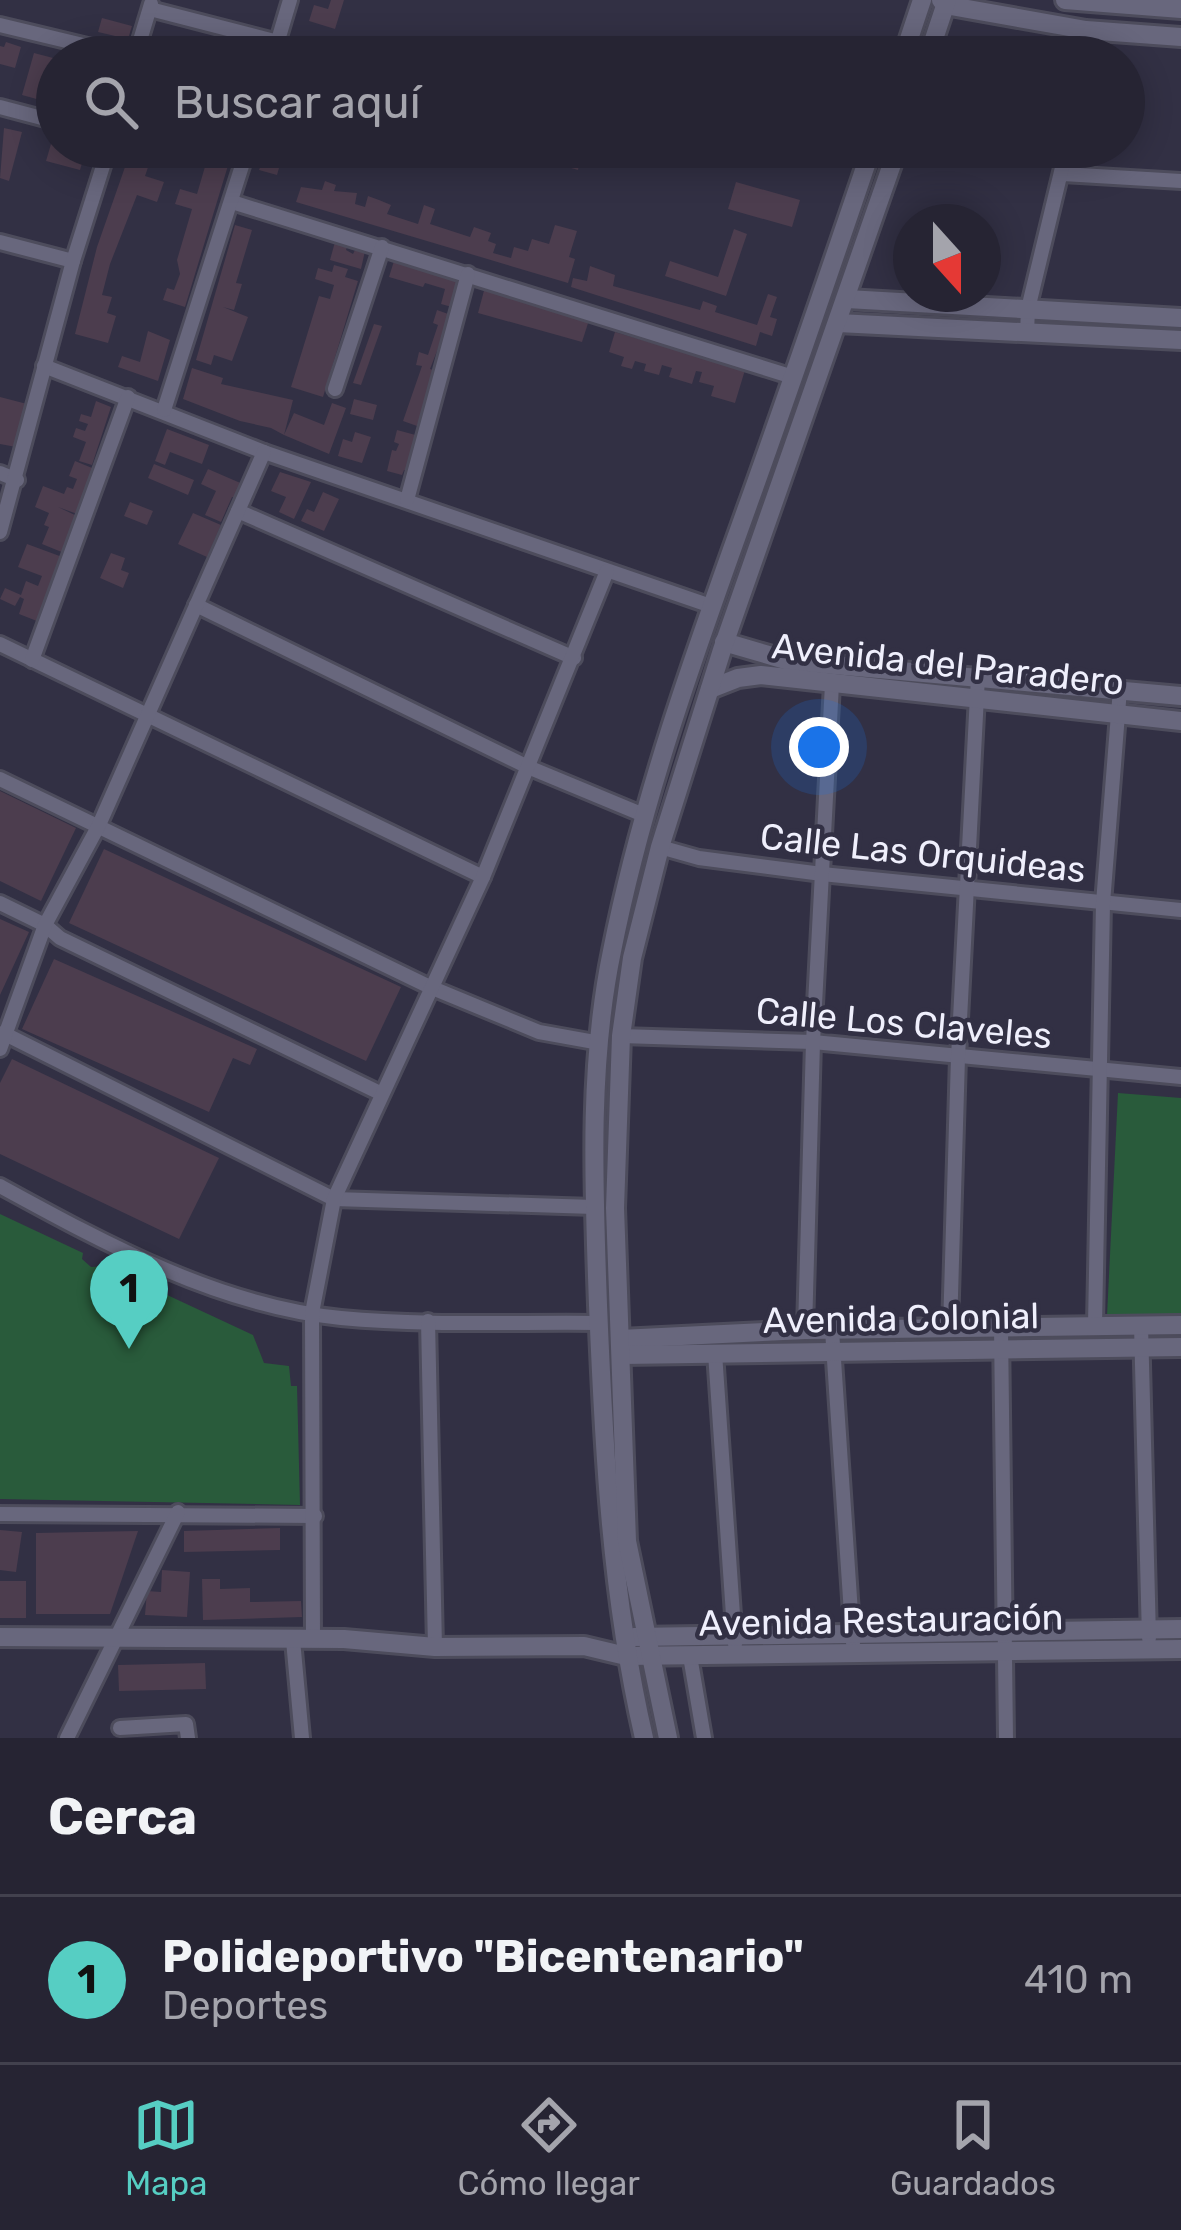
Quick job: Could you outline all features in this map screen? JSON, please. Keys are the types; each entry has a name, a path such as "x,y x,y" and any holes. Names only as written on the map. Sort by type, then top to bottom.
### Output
{"street":[{"path":"280,36 290,0"},
{"path":"910,36 922,0"},
{"path":"1065,0 1181,9"},
{"path":"934,36 944,2 1086,30 1181,38"},
{"path":"141,36 151,4 238,36"},
{"path":"1154,36 1159,4"},
{"path":"0,26 43,36"},
{"path":"1085,36 1086,30"},
{"path":"0,107 36,116"},
{"path":"0,532 102,168"},
{"path":"164,410 240,168"},
{"path":"644,1738 624,1646 610,1542 594,1207 600,1043 611,954 646,816 699,642 865,168"},
{"path":"668,1738 627,1541 615,1208 621,1036 632,958 660,848 723,646 891,168"},
{"path":"1027,332 1028,309 1064,168"},
{"path":"1063,174 1181,181"},
{"path":"232,202 794,377"},
{"path":"0,242 73,261"},
{"path":"335,389 382,247"},
{"path":"406,500 468,274"},
{"path":"847,299 1181,318"},
{"path":"838,323 1181,340"},
{"path":"44,366 265,452 711,606"},
{"path":"32,660 128,398"},
{"path":"265,452 99,824 45,925 2,1038 334,1199 594,1207"},
{"path":"0,473 17,480"},
{"path":"238,511 574,658"},
{"path":"302,1738 303,1640 315,1516 312,1313 334,1199 483,877 607,571"},
{"path":"196,605 528,766 646,816"},
{"name":"Avenida del Paradero","path":"699,642 789,661 1181,696"},
{"path":"0,644 483,877"},
{"name":"Avenida del Paradero","path":"710,688 761,675 1181,721"},
{"path":"950,1329 958,1057 978,677"},
{"path":"805,1330 813,1042 832,684"},
{"path":"1095,1325 1103,903 1120,689"},
{"path":"0,778 430,987 539,1032 600,1043"},
{"name":"Calle Las Orquideas","path":"660,848 698,858 822,874 1181,910"},
{"path":"0,903 45,925 60,938 380,1093"},
{"name":"Calle Los Claveles","path":"621,1036 813,1042 1181,1077"},
{"path":"0,1186 139,1259 258,1302 340,1318 599,1323"},
{"path":"428,1321 435,1647"},
{"path":"1141,1325 1149,1639"},
{"path":"621,1347 805,1330 1181,1325"},
{"path":"1000,1328 1006,1738"},
{"path":"832,1330 854,1644"},
{"name":"Avenida Colonial","path":"621,1347 715,1354 1181,1347"},
{"path":"715,1354 735,1645"},
{"path":"72,1733 178,1512"},
{"path":"0,1514 315,1516"},
{"name":"Avenida Restauración","path":"0,1637 303,1640 435,1647 647,1646 1149,1639 1181,1629"},
{"name":"Avenida Restauración","path":"1149,1639 1181,1649"},
{"name":"Avenida Restauración","path":"647,1646 690,1656 735,1645"},
{"path":"690,1656 704,1738"},
{"path":"120,1728 186,1724 188,1738"}],"green space":[{"path":"1118,1093 1181,1098 1181,1317 1107,1316"},
{"path":"0,1214 83,1253 82,1259 91,1267 105,1266 253,1335 264,1363 289,1366 291,1386 297,1386 300,1505 0,1499"}],"building":[{"path":"331,0 344,0 335,29 309,21 314,5 328,9"},
{"path":"102,18 132,26 129,36 98,32"},
{"path":"6,42 21,47 15,68 0,64 0,46"},
{"path":"34,53 36,54 36,99 22,95"},
{"path":"4,128 22,132 9,181 0,178"},
{"path":"125,168 148,168 145,176 164,182 157,202 137,195 110,264 102,295 112,297 107,313 116,316 108,343 75,334 97,247"},
{"path":"205,168 227,168 185,307 163,300 167,288 174,290 180,274 177,260 192,209 175,204 180,189 197,194"},
{"path":"325,181 336,185 334,191 357,193 355,204 365,207 368,196 391,205 387,214 418,224 424,205 435,209 430,224 470,237 474,227 491,233 488,241 496,244 493,253 511,258 514,247 528,251 532,239 549,244 555,225 577,231 568,283 296,202 301,187 322,190"},
{"path":"736,182 800,200 792,227 728,209"},
{"path":"235,225 252,230 236,283 242,284 234,310 223,307 248,317 232,361 214,355 211,365 196,360"},
{"path":"734,229 747,234 726,296 665,276 670,261 718,277"},
{"path":"335,242 348,244 346,250 353,254 356,248 365,251 361,269 330,260"},
{"path":"394,261 461,283 452,307 441,304 445,289 389,277"},
{"path":"334,265 348,269 345,277 358,281 323,397 291,387 319,296 330,299 334,285 315,279 318,268 332,272"},
{"path":"590,266 615,275 613,286 700,310 703,301 717,306 715,312 757,325 768,294 777,297 770,317 777,319 772,336 760,332 756,346 571,287 573,278 587,281"},
{"path":"485,287 590,317 582,342 478,313"},
{"path":"437,310 451,315 430,369 436,371 417,426 403,421 422,366 416,365 419,352 428,355 438,325 433,323"},
{"path":"374,324 382,326 361,385 353,383"},
{"path":"148,331 170,340 158,381 118,367 122,356 140,362"},
{"path":"615,332 745,370 735,403 711,396 714,386 699,382 702,372 696,371 692,384 669,377 672,368 662,365 659,375 644,371 646,364 635,361 632,369 621,366 624,357 609,352"},
{"path":"192,368 223,378 221,384 293,400 284,435 183,399"},
{"path":"0,397 27,404 16,447 0,444"},
{"path":"354,399 377,405 373,420 350,414"},
{"path":"96,401 111,407 92,465 79,461 86,442 73,437 76,428 85,431 88,424 79,421 81,414 91,417"},
{"path":"332,403 346,408 329,454 284,435 294,413 324,425"},
{"path":"167,429 209,445 202,464 170,452 165,465 155,461"},
{"path":"397,430 423,437 414,472 387,471 392,450 399,444 394,442"},
{"path":"355,432 371,437 362,463 338,456 343,439 352,442"},
{"path":"75,461 97,470 80,515 58,507 79,517 64,553 42,544 49,513 35,507 43,486 64,494 67,487 73,489 77,479 69,476"},
{"path":"154,464 194,480 188,495 148,478"},
{"path":"208,469 245,485 239,500 232,497 221,522 205,515 216,491 201,484"},
{"path":"280,472 311,482 294,519 279,512 286,497 271,491"},
{"path":"323,492 339,499 324,531 301,521 307,509 314,512"},
{"path":"130,502 153,511 147,525 124,516"},
{"path":"193,513 221,525 207,557 178,544"},
{"path":"27,544 65,558 42,623 19,614 24,599 20,597 15,606 0,599 5,588 21,595 26,581 38,586 42,576 18,567"},
{"path":"111,553 125,558 121,570 129,573 123,588 100,578"},
{"path":"0,791 76,828 41,901 0,881"},
{"path":"104,849 401,987 366,1061 69,923"},
{"path":"0,919 29,932 0,995"},
{"path":"54,959 257,1049 250,1065 233,1058 209,1112 22,1029"},
{"path":"12,1059 219,1158 179,1239 0,1154 0,1083"},
{"path":"280,1528 280,1550 184,1552 184,1531"},
{"path":"0,1530 22,1532 16,1572 0,1570"},
{"path":"138,1531 110,1614 36,1614 36,1533"},
{"path":"162,1570 190,1572 187,1617 145,1615 147,1591 161,1592"},
{"path":"202,1579 220,1579 220,1589 250,1588 250,1602 301,1601 302,1617 203,1620"},
{"path":"0,1581 26,1581 26,1618 0,1618"},
{"path":"205,1663 206,1689 119,1691 118,1665"}],"place":[{"name":"Polideportivo \"Bicentenario\"","path":"129,1349"}]}
